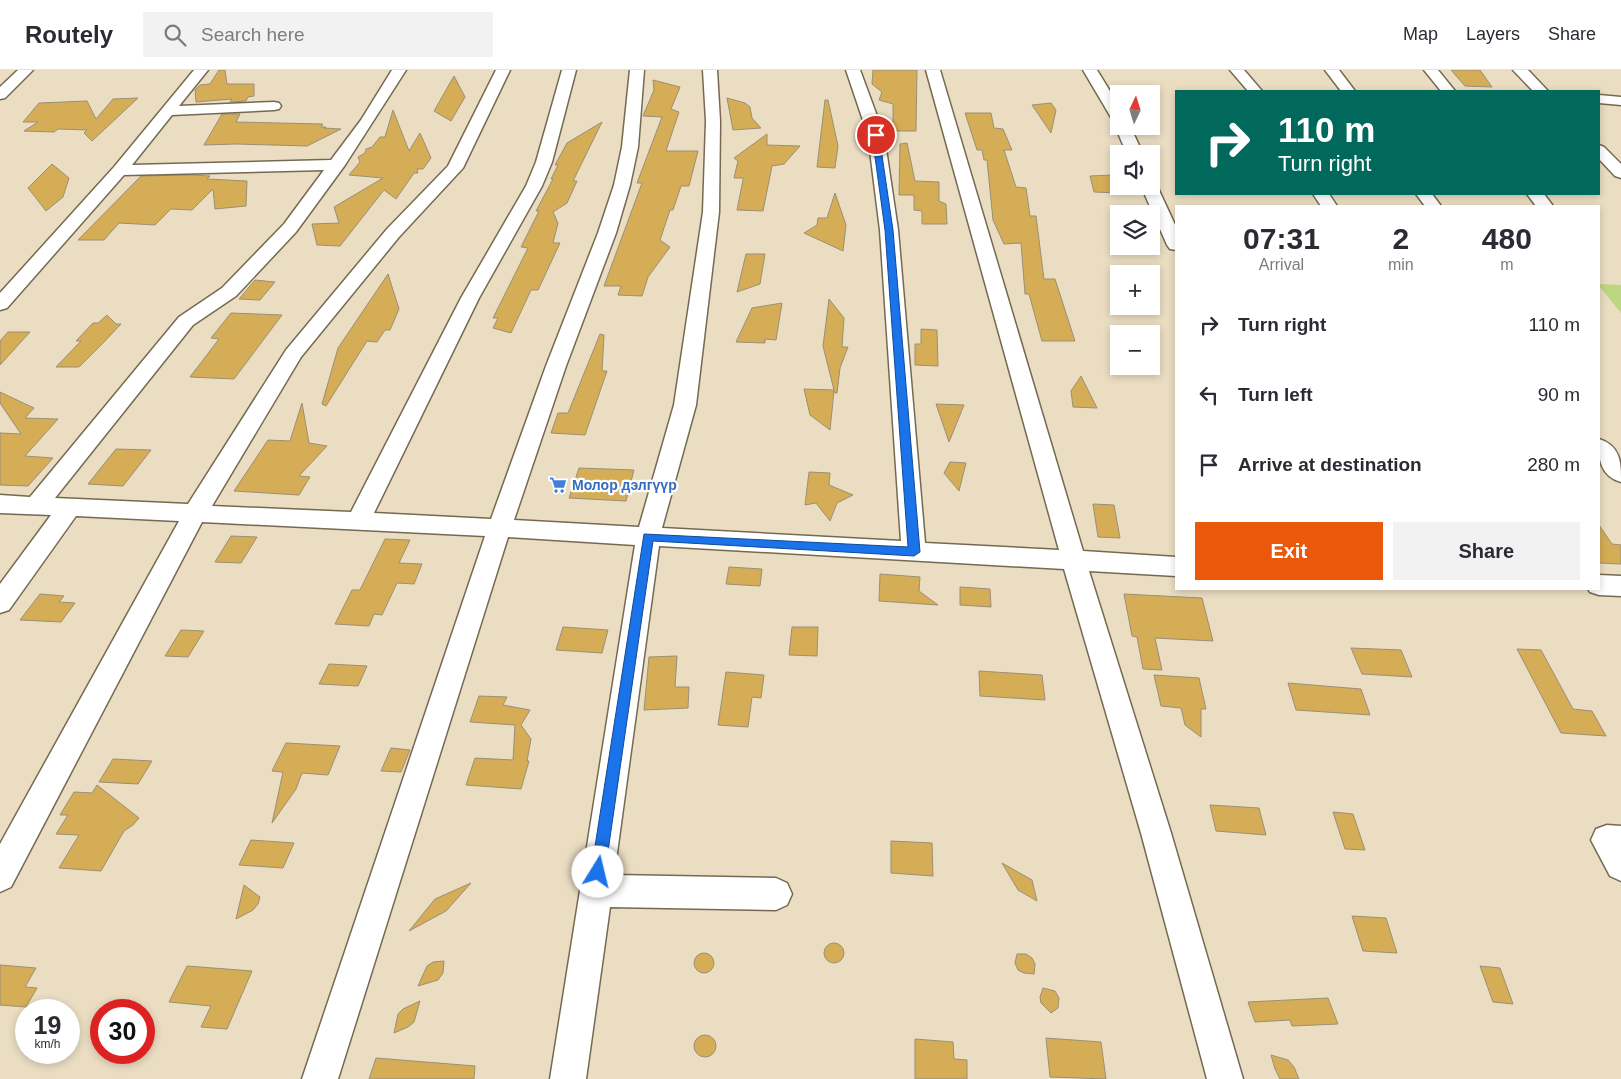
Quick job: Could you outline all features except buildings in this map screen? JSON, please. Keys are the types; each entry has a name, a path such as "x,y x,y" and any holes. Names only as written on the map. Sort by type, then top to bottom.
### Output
{"street":[{"path":"0,95 26,70"},
{"path":"0,304 120,170 201,70"},
{"path":"36,506 186,321 229,292 290,228 368,121 399,70"},
{"path":"0,876 195,513 293,354 393,234 455,168 504,70"},
{"path":"358,521 470,298 534,186 544,162 569,70"},
{"path":"320,1079 499,529 556,366 607,233 630,147 637,70"},
{"path":"568,1079 648,536 685,405 688,386 711,212 713,121 710,70"},
{"path":"853,70 876,135 889,230 914,552"},
{"path":"933,70 1074,561 1156,833 1224,1079"},
{"path":"1090,70 1110,104"},
{"path":"1237,70 1255,90"},
{"path":"1332,70 1347,90"},
{"path":"1430,70 1447,90"},
{"path":"1520,70 1540,90"},
{"path":"1600,99 1621,101"},
{"path":"168,111 274,106"},
{"path":"1600,151 1621,173"},
{"path":"120,170 337,165"},
{"path":"1153,195 1175,243"},
{"path":"1535,195 1544,205"},
{"path":"1600,448 1621,474"},
{"path":"0,504 648,536 1175,566"},
{"path":"0,603 70,507"},
{"path":"1600,585 1621,586"},
{"path":"1621,841 1607,840 1621,865"},
{"path":"595,891 776,894"}],"green space":[{"path":"1600,284 1621,285 1621,313 1600,287"}],"place":[{"name":"Молор дэлгүүр","path":"558,485"}],"route":[{"path":"598,872 626,698 648,536 914,552 889,230 876,135"}]}
